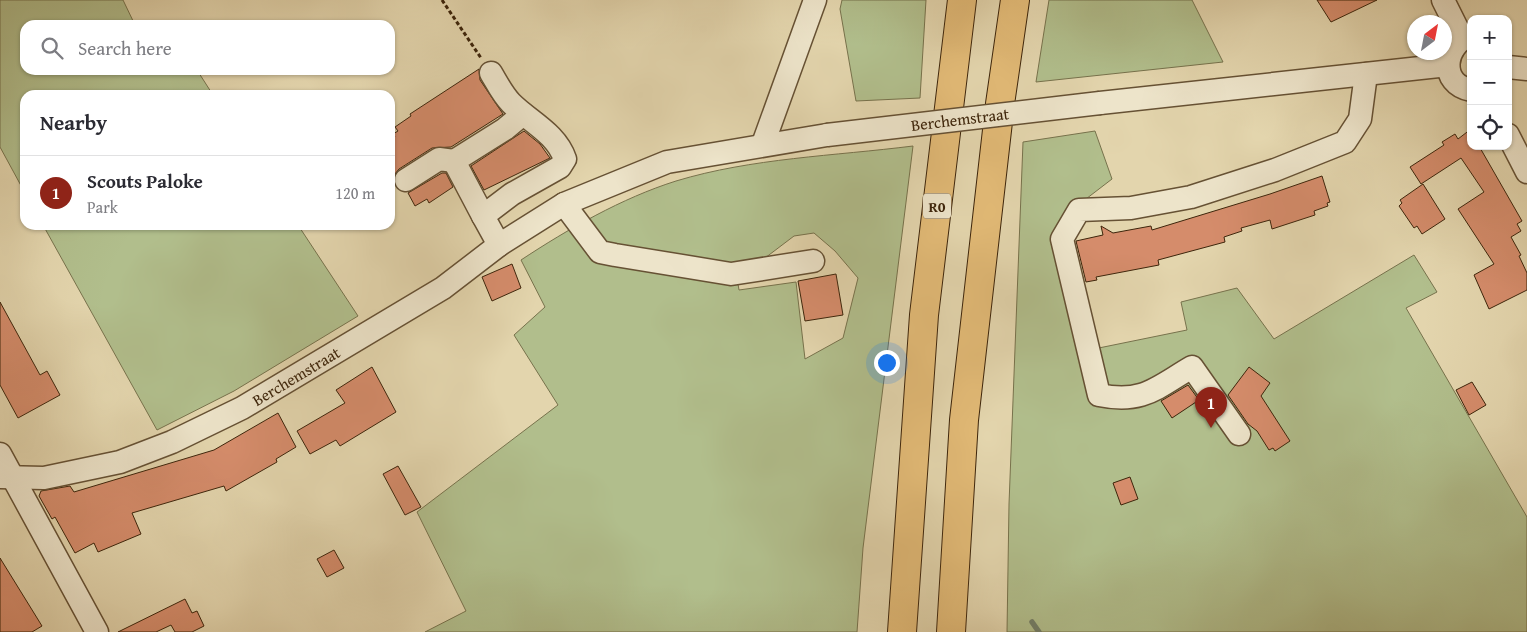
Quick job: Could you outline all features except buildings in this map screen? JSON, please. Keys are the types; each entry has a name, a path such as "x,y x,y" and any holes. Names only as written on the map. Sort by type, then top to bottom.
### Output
{"highway":[{"name":"R0","path":"902,632 924,315 962,0"},
{"path":"951,632 964,420 1000,104 1015,0"}],"street":[{"path":"763,144 815,0"},
{"path":"1443,0 1466,37 1454,46 1448,65 1454,81 1467,88"},
{"name":"Berchemstraat","path":"6,478 44,478 120,462 242,408 443,288 499,245 564,204 667,162 763,144 827,135 1448,65"},
{"path":"1512,67 1527,69"},
{"path":"483,216 512,194 555,170 565,160 561,148 552,138 509,102 491,73"},
{"path":"1239,434 1192,367 1139,397 1118,399 1099,395 1062,239 1079,210 1131,208 1190,197 1275,170 1345,142 1360,119 1366,74"},
{"path":"406,180 439,159 454,161 523,114"},
{"path":"1512,143 1527,172"},
{"path":"454,161 499,245"},
{"path":"564,204 600,252 731,274 813,261"},
{"path":"0,454 6,478 97,632"}],"path":[{"path":"442,0 491,73"}],"green space":[{"path":"0,0 123,0 133,20 20,20 20,75 200,75 210,90 20,90 20,184 0,147"},
{"path":"842,0 926,0 920,98 856,101 840,9"},
{"path":"1049,0 1192,0 1223,62 1036,82"},
{"path":"1095,131 1112,179 1069,212 1084,351 1187,330 1181,302 1237,288 1274,339 1414,255 1437,292 1406,308 1527,517 1527,632 1007,632 1009,504 1023,142"},
{"path":"913,146 863,548 857,632 425,632 466,611 417,512 558,405 514,335 545,307 521,260 596,215 636,196 676,181 705,173 764,162","holes":["814,233 835,251 858,278 843,338 805,359 796,282 739,290 735,266 765,258 794,236"]},
{"path":"46,230 301,230 358,316 234,391 157,430"}],"waterway":[{"path":"1032,622 1039,632"}],"place":[{"name":"Scouts Paloke","path":"1211,428"}]}
